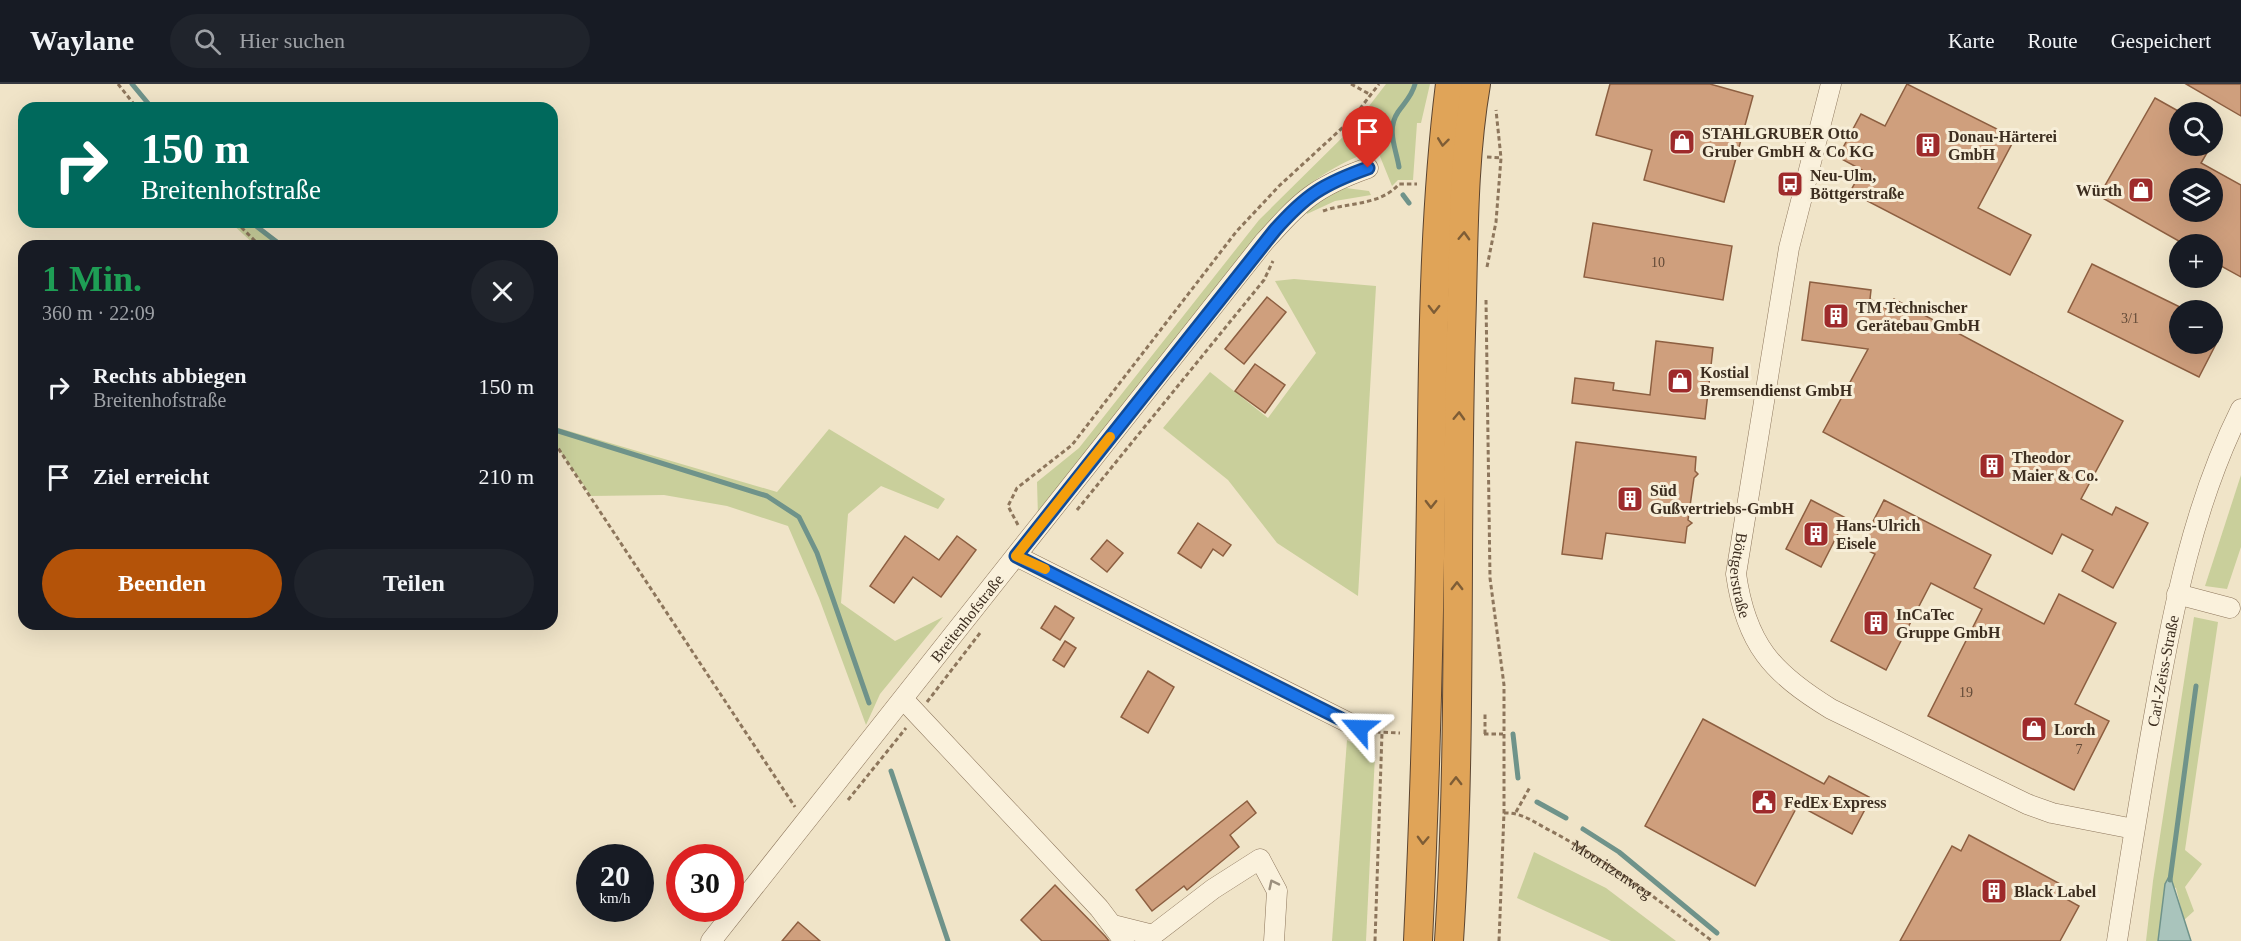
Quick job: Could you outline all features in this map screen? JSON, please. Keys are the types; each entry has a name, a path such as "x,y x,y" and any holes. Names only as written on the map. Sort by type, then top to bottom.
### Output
{"highway":[{"path":"1418,941 1429,677 1435,251 1441,160 1450,84"},
{"path":"1449,941 1455,839 1457,475 1466,181 1486,92"}],"street":[{"name":"Böttgerstraße","path":"1831,84 1789,248 1736,574 1741,608 1755,640 1780,672 1804,693 1831,709 2027,804 2052,813 2134,829"},
{"name":"Breitenhofstraße","path":"711,941 1286,218 1308,196 1333,180 1368,168"},
{"name":"Carl-Zeiss-Straße","path":"2117,941 2134,829 2177,594 2215,469 2241,409"},
{"path":"1016,556 1359,728"},
{"path":"2177,594 2230,608"},
{"path":"903,700 973,772 1113,925 1124,941"},
{"path":"1113,925 1152,935 1213,889 1260,859 1278,891 1274,941"}],"path":[{"path":"118,84 132,102"},
{"path":"1351,84 1371,95"},
{"path":"1032,536 1017,524 1008,506 1017,488 1072,445 1236,232 1279,186 1352,119 1379,84"},
{"path":"1486,92 1501,158 1496,213 1486,275"},
{"path":"1487,157 1501,158"},
{"path":"1314,214 1336,206 1377,198 1392,192 1399,184 1418,184"},
{"path":"1490,213 1496,213"},
{"path":"242,228 255,240"},
{"path":"1072,517 1264,280 1277,253"},
{"path":"1486,298 1490,578 1504,685 1504,813 1499,941"},
{"path":"558,448 615,531 798,813 807,818"},
{"path":"1485,713 1485,734 1503,734"},
{"path":"1359,728 1382,733 1400,733"},
{"path":"1375,941 1382,733"},
{"path":"1504,813 1516,812 1530,787"},
{"name":"Mooritzenweg","path":"1516,812 1580,847 1635,882 1712,941"}],"green space":[{"path":"1386,84 1430,84 1421,123 1417,123 1413,180 1398,180 1392,186 1377,149 1329,171 1292,199 1266,225 1038,516 1037,482 1079,448 1259,220 1353,127"},
{"path":"1346,188 1369,191 1371,195 1335,201 1307,214 1306,211 1333,190"},
{"path":"236,228 254,228 265,231 278,240 250,240"},
{"path":"1294,279 1376,286 1358,596 1277,543 1228,480 1163,428 1210,372 1268,418 1316,353 1275,281"},
{"path":"558,428 777,492 829,429 945,499 938,509 881,486 848,514 841,603 895,641 943,617 880,694 866,725 819,598 788,526 727,506 664,495 591,496 558,448"},
{"path":"2241,475 2241,547 2227,589 2205,586"},
{"path":"2194,617 2218,622 2185,850 2202,864 2185,887 2194,911 2184,920 2176,888 2165,884 2158,941 2146,941 2153,881"},
{"path":"1347,740 1375,755 1366,941 1332,941"},
{"path":"1534,852 1606,888 1676,941 1611,941 1517,898"}],"water":[{"path":"2170,875 2191,941 2158,941 2165,884"}],"building":[{"name":"STAHLGRUBER Otto Gruber GmbH & Co KG","path":"1610,84 1710,84 1753,96 1724,202 1644,180 1652,150 1596,135"},
{"path":"1907,84 2015,138 1978,208 2031,235 2010,275 1850,192 1862,170 1838,157 1861,114 1885,126"},
{"path":"2186,84 2241,84 2241,116 2223,106 2223,102 2217,102"},
{"name":"Würth","path":"2155,98 2169,106 2169,156 2205,156 2201,163 2210,168 2169,168 2169,222 2223,222 2223,175 2241,185 2241,277 2223,267 2223,234 2169,236 2099,196"},
{"path":"1593,223 1732,246 1723,300 1584,277"},
{"path":"2092,264 2169,302 2169,354 2211,354 2199,377 2068,312"},
{"name":"Theodor Maier & Co.","path":"1810,282 1871,290 1870,299 1888,310 1894,299 2123,421 2081,499 2112,515 2116,507 2148,523 2113,588 2082,571 2093,550 2062,534 2052,554 1823,432 1868,349 1802,340"},
{"path":"1267,297 1286,312 1244,364 1225,349"},
{"name":"Kostial Bremsendienst GmbH","path":"1656,341 1713,348 1705,419 1572,403 1575,378 1614,383 1613,390 1650,395"},
{"path":"1255,364 1285,385 1265,413 1235,391"},
{"name":"Süd Gußvertriebs-GmbH","path":"1576,442 1696,457 1695,471 1698,474 1694,478 1688,520 1692,523 1687,527 1685,543 1606,533 1602,559 1562,554"},
{"name":"Hans-Ulrich Eisele","path":"1811,500 1846,518 1821,567 1786,549"},
{"path":"1884,500 1991,555 1974,588 2044,624 2059,594 2116,623 2075,704 2109,721 2074,790 1928,716 1982,609 1931,583 1886,670 1831,641 1875,554 1860,547"},
{"path":"1198,523 1231,545 1223,556 1213,549 1201,568 1178,553"},
{"path":"905,536 939,560 957,536 976,550 941,597 913,577 894,603 870,586"},
{"path":"1107,540 1123,553 1107,572 1091,559"},
{"path":"1055,606 1074,618 1060,640 1041,628"},
{"path":"1065,641 1076,648 1064,667 1053,660"},
{"path":"1148,671 1174,687 1148,733 1121,717"},
{"name":"FedEx Express","path":"1703,719 1824,784 1829,776 1871,798 1852,834 1798,805 1755,886 1645,826"},
{"path":"1247,801 1256,813 1230,835 1239,847 1187,890 1184,886 1152,911 1136,890"},
{"name":"Black Label","path":"1969,835 2064,886 2059,895 2079,906 2060,941 1900,941 1952,846 1961,851"},
{"path":"1055,885 1109,941 1042,941 1021,920"},
{"path":"798,922 820,941 782,941"}],"waterway":[{"path":"132,84 147,102"},
{"path":"1399,167 1392,132 1394,119 1415,84"},
{"path":"1403,195 1409,203"},
{"path":"259,228 274,240"},
{"path":"558,431 767,496 799,517 817,553 869,703"},
{"path":"2170,880 2196,686"},
{"path":"1513,734 1518,778"},
{"path":"891,771 948,941"},
{"path":"1537,802 1566,818"},
{"path":"1583,829 1619,852 1717,933"}],"slow traffic":[{"path":"1045,569 1016,556 1110,437"}],"place":[{"name":"STAHLGRUBER Otto Gruber GmbH & Co KG","path":"1682,142"},
{"name":"Donau-Härterei GmbH","path":"1928,145"},
{"name":"Neu-Ulm, Böttgerstraße","path":"1790,184"},
{"name":"Würth","path":"2141,190"},
{"name":"TM Technischer Gerätebau GmbH","path":"1836,316"},
{"name":"Kostial Bremsendienst GmbH","path":"1680,381"},
{"name":"Theodor Maier & Co.","path":"1992,466"},
{"name":"Süd Gußvertriebs-GmbH","path":"1630,499"},
{"name":"Hans-Ulrich Eisele","path":"1816,534"},
{"name":"InCaTec Gruppe GmbH","path":"1876,623"},
{"name":"Lorch","path":"2034,729"},
{"name":"FedEx Express","path":"1764,802"},
{"name":"Black Label","path":"1994,891"}],"route":[{"path":"1359,728 1034,563 1016,556 1264,242 1308,196 1333,180 1368,168"}]}
